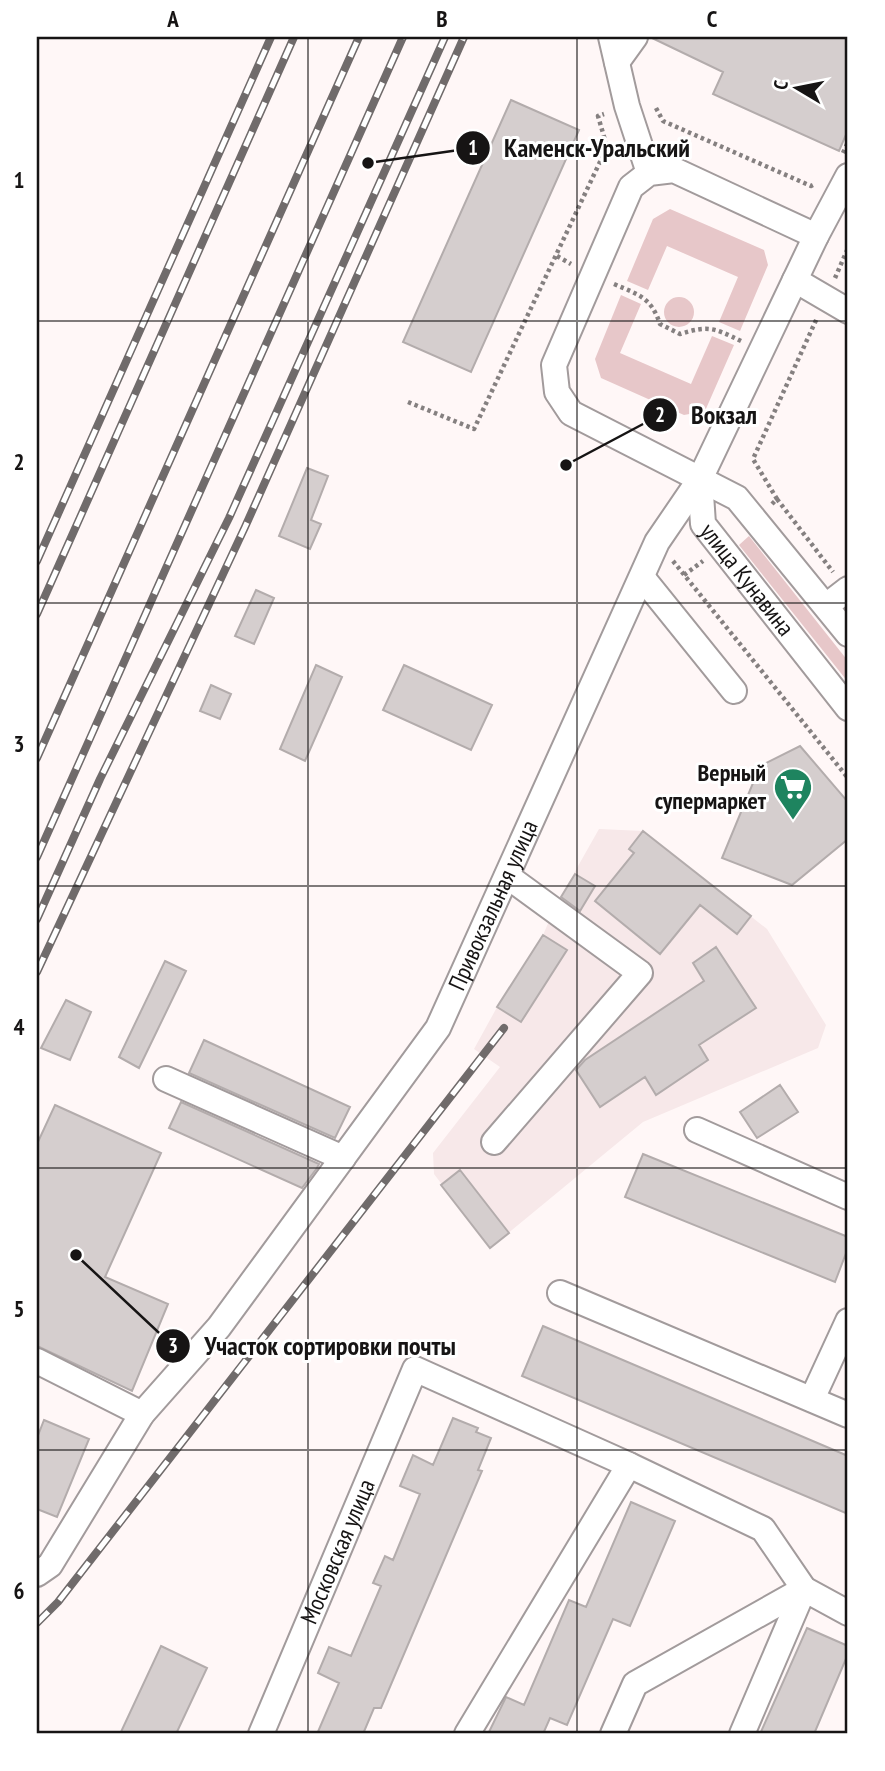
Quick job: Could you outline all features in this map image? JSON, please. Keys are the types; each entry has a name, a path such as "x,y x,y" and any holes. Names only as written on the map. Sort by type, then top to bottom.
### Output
{"street":[{"path":"611,37 628,106 649,173"},
{"path":"617,62 635,37"},
{"path":"700,479 571,414 557,392 554,365 631,187 649,173 674,170 816,236"},
{"name":"Привокзальная улица","path":"37,1574 50,1565 142,1414 219,1327 438,1028 657,542 700,479 846,179"},
{"path":"795,280 848,311"},
{"name":"улица Кунавина","path":"700,479 737,498 848,634"},
{"name":"улица Кунавина","path":"700,479 703,524 848,708"},
{"path":"642,577 734,691"},
{"path":"826,606 848,589"},
{"path":"494,1142 640,973 507,876"},
{"path":"166,1079 343,1158"},
{"path":"696,1130 848,1197"},
{"path":"560,1293 848,1415"},
{"path":"813,1399 848,1321"},
{"path":"37,1362 142,1414"},
{"name":"Московская улица","path":"261,1734 415,1369 629,1465"},
{"path":"467,1734 629,1465 762,1530 804,1589 848,1613"},
{"path":"613,1734 635,1684 804,1589"},
{"path":"742,1734 804,1589"}],"path":[{"path":"408,402 474,429 607,147 598,116 651,100 663,121 811,186 832,177 846,179"},
{"path":"848,248 753,459 777,499 848,589"},
{"path":"557,256 591,275 645,298 655,311 660,324 680,334 714,328 795,366"},
{"path":"755,519 777,499"},
{"path":"657,542 848,778"},
{"path":"684,575 722,547"}],"shaded area":[{"path":"670,209 764,250 768,265 740,331 719,322 738,277 667,246 648,290 627,281 653,219"},
{"path":"621,295 641,304 620,353 691,384 712,336 734,345 705,411 684,415 601,378 595,359"},
{"path":"679,297 685,298 693,306 693,318 685,326 679,327 673,326 665,318 664,312 665,306 673,298"},
{"path":"749,536 848,661 848,682 739,545"},
{"path":"599,829 643,831 767,929 826,1025 818,1048 643,1122 490,1248 434,1174 433,1153 500,1067 474,1049 543,935 556,905"}],"building":[{"path":"650,37 848,37 848,130 839,151 713,94 723,72"},
{"path":"511,100 579,130 471,372 403,342"},
{"path":"307,468 328,476 311,520 321,524 310,549 279,536"},
{"path":"256,590 274,598 254,644 235,636"},
{"path":"316,665 342,677 305,761 280,749"},
{"path":"404,665 492,705 471,750 383,710"},
{"path":"211,685 231,694 220,719 200,711"},
{"name":"Верный супермаркет","path":"800,746 848,802 848,839 792,885 722,858 760,766"},
{"path":"643,831 751,916 737,934 700,905 660,954 595,901 634,853 629,849"},
{"path":"575,874 595,886 580,911 561,897"},
{"path":"543,935 567,950 521,1022 497,1007"},
{"path":"716,947 756,1008 699,1045 708,1060 656,1095 645,1077 600,1107 576,1070 585,1060 704,981 693,963"},
{"path":"165,961 186,971 139,1068 119,1057"},
{"path":"66,1000 91,1012 70,1060 41,1048"},
{"path":"204,1040 350,1107 335,1138 189,1073"},
{"path":"780,1085 798,1112 757,1138 740,1112"},
{"path":"181,1102 319,1164 302,1188 169,1128"},
{"path":"55,1105 161,1153 105,1277 168,1304 132,1391 37,1346 37,1144"},
{"path":"643,1154 848,1237 848,1248 835,1282 625,1197"},
{"path":"460,1170 509,1233 490,1248 441,1185"},
{"path":"543,1326 848,1456 848,1514 522,1376"},
{"path":"453,1418 478,1428 476,1432 491,1438 478,1470 482,1471 381,1708 374,1708 363,1734 317,1734 339,1683 318,1673 329,1647 351,1656 381,1586 373,1583 385,1556 393,1560 420,1494 400,1486 413,1455 433,1465"},
{"path":"44,1420 89,1439 57,1517 37,1509 37,1438"},
{"path":"631,1502 675,1521 630,1626 613,1619 567,1725 550,1718 543,1734 488,1734 506,1697 524,1705 569,1600 586,1607"},
{"path":"807,1628 848,1646 848,1654 814,1734 760,1734"},
{"path":"161,1646 207,1668 176,1734 120,1734"}],"railway":[{"path":"37,561 271,37"},
{"path":"37,614 294,37"},
{"path":"37,758 359,37"},
{"path":"37,857 403,37"},
{"path":"37,919 100,779 229,518 445,37"},
{"path":"37,972 245,527 464,37"},
{"path":"37,1623 58,1602 504,1028"}],"place":[{"name":"Каменск-Уральский","path":"368,163"},
{"name":"Вокзал","path":"566,465"},
{"name":"Верный супермаркет","path":"793,821"},
{"name":"Участок сортировки почты","path":"76,1255"}]}
